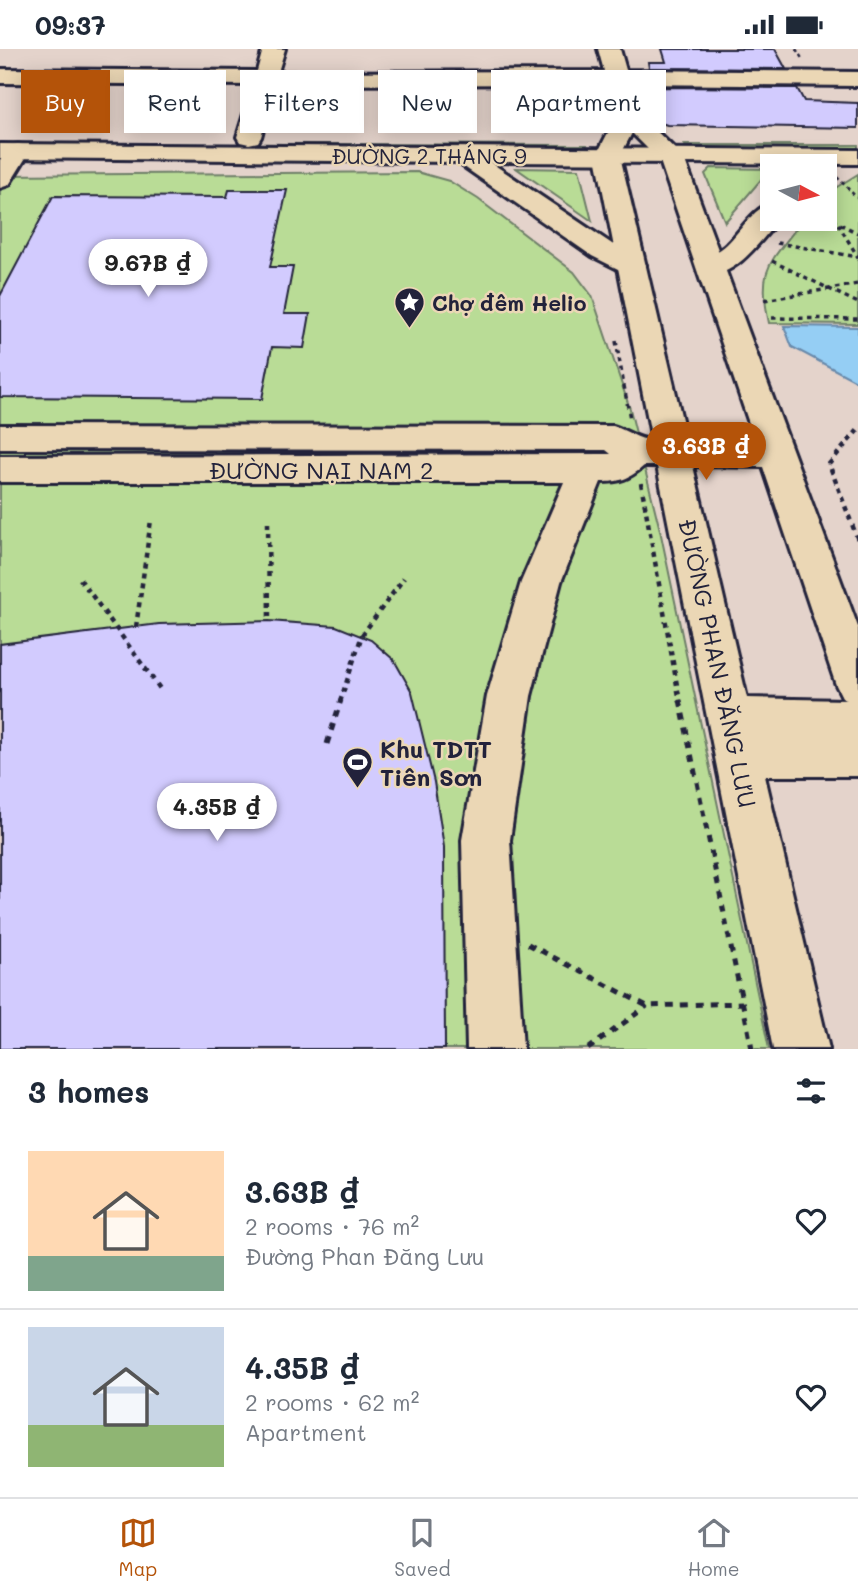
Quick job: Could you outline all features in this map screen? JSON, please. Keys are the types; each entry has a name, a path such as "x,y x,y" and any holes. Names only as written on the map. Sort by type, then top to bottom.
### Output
{"street":[{"path":"267,70 274,49"},
{"name":"ĐƯỜNG PHAN ĐĂNG LƯU","path":"609,49 615,70"},
{"path":"44,70 52,51"},
{"path":"370,79 375,57"},
{"path":"402,58 525,62"},
{"path":"0,76 21,76"},
{"path":"110,77 240,78"},
{"path":"666,77 858,79"},
{"path":"364,79 491,78"},
{"path":"249,137 250,133"},
{"name":"ĐƯỜNG PHAN ĐĂNG LƯU","path":"618,133 654,453 734,737 801,1049"},
{"name":"ĐƯỜNG 2 THÁNG 9","path":"6,145 249,137 618,137 662,147 760,156"},
{"path":"618,137 662,147 711,268 858,685"},
{"name":"ĐƯỜNG 2 THÁNG 9","path":"6,145 465,156 618,137"},
{"name":"ĐƯỜNG 2 THÁNG 9","path":"662,147 858,138"},
{"path":"0,180 6,145"},
{"path":"465,156 602,250 632,265"},
{"name":"ĐƯỜNG 2 THÁNG 9","path":"837,159 858,157"},
{"path":"711,268 735,252 760,224"},
{"name":"ĐƯỜNG NẠI NAM 2","path":"0,437 613,438 654,453 777,454"},
{"name":"ĐƯỜNG NẠI NAM 2","path":"0,469 617,469 654,453"},
{"path":"495,1049 486,839 509,696 541,582 588,469"},
{"path":"734,737 858,721"},
{"path":"734,737 858,754"}],"path":[{"path":"837,177 858,199"},
{"path":"838,224 858,233"},
{"path":"838,224 858,258"},
{"path":"772,261 858,303"},
{"path":"764,300 858,284"},
{"path":"772,319 858,319"},
{"path":"858,430 829,464 858,540"},
{"path":"136,627 151,520"},
{"path":"268,521 269,621"},
{"path":"327,744 362,635 404,577"},
{"path":"80,579 161,690"},
{"path":"489,923 647,1006 743,1003"},
{"path":"588,1049 647,1006"}],"green space":[{"path":"0,145 587,145 587,147"},
{"path":"685,145 858,145 858,149 688,148"},
{"path":"516,168 579,169 592,221"},
{"path":"711,168 760,169 760,181 725,222 705,174"},
{"name":"Khu TDTT Tiên Sơn","path":"417,172 449,181 478,199 574,272 592,296 630,409 660,530 769,1049 0,1049 0,175"},
{"path":"858,174 858,324 769,323 765,288 770,265 794,231 837,231 837,187"}],"water":[{"path":"784,326 858,327 858,382 792,347"}],"building":[{"path":"662,49 775,49 786,69 649,68 648,62 666,62"},
{"path":"666,87 797,88 804,101 858,103 858,128 667,125"},
{"path":"229,190 287,190 270,267 293,267 284,314 310,314 304,348 272,347 262,399 0,397 0,296 53,196 227,197"},
{"path":"269,621 336,626 371,640 394,660 412,692 434,782 444,847 445,1049 0,1049 0,644 159,624"}],"place":[{"name":"Chợ đêm Helio","path":"409,329"},
{"name":"Khu TDTT Tiên Sơn","path":"357,789"}]}
